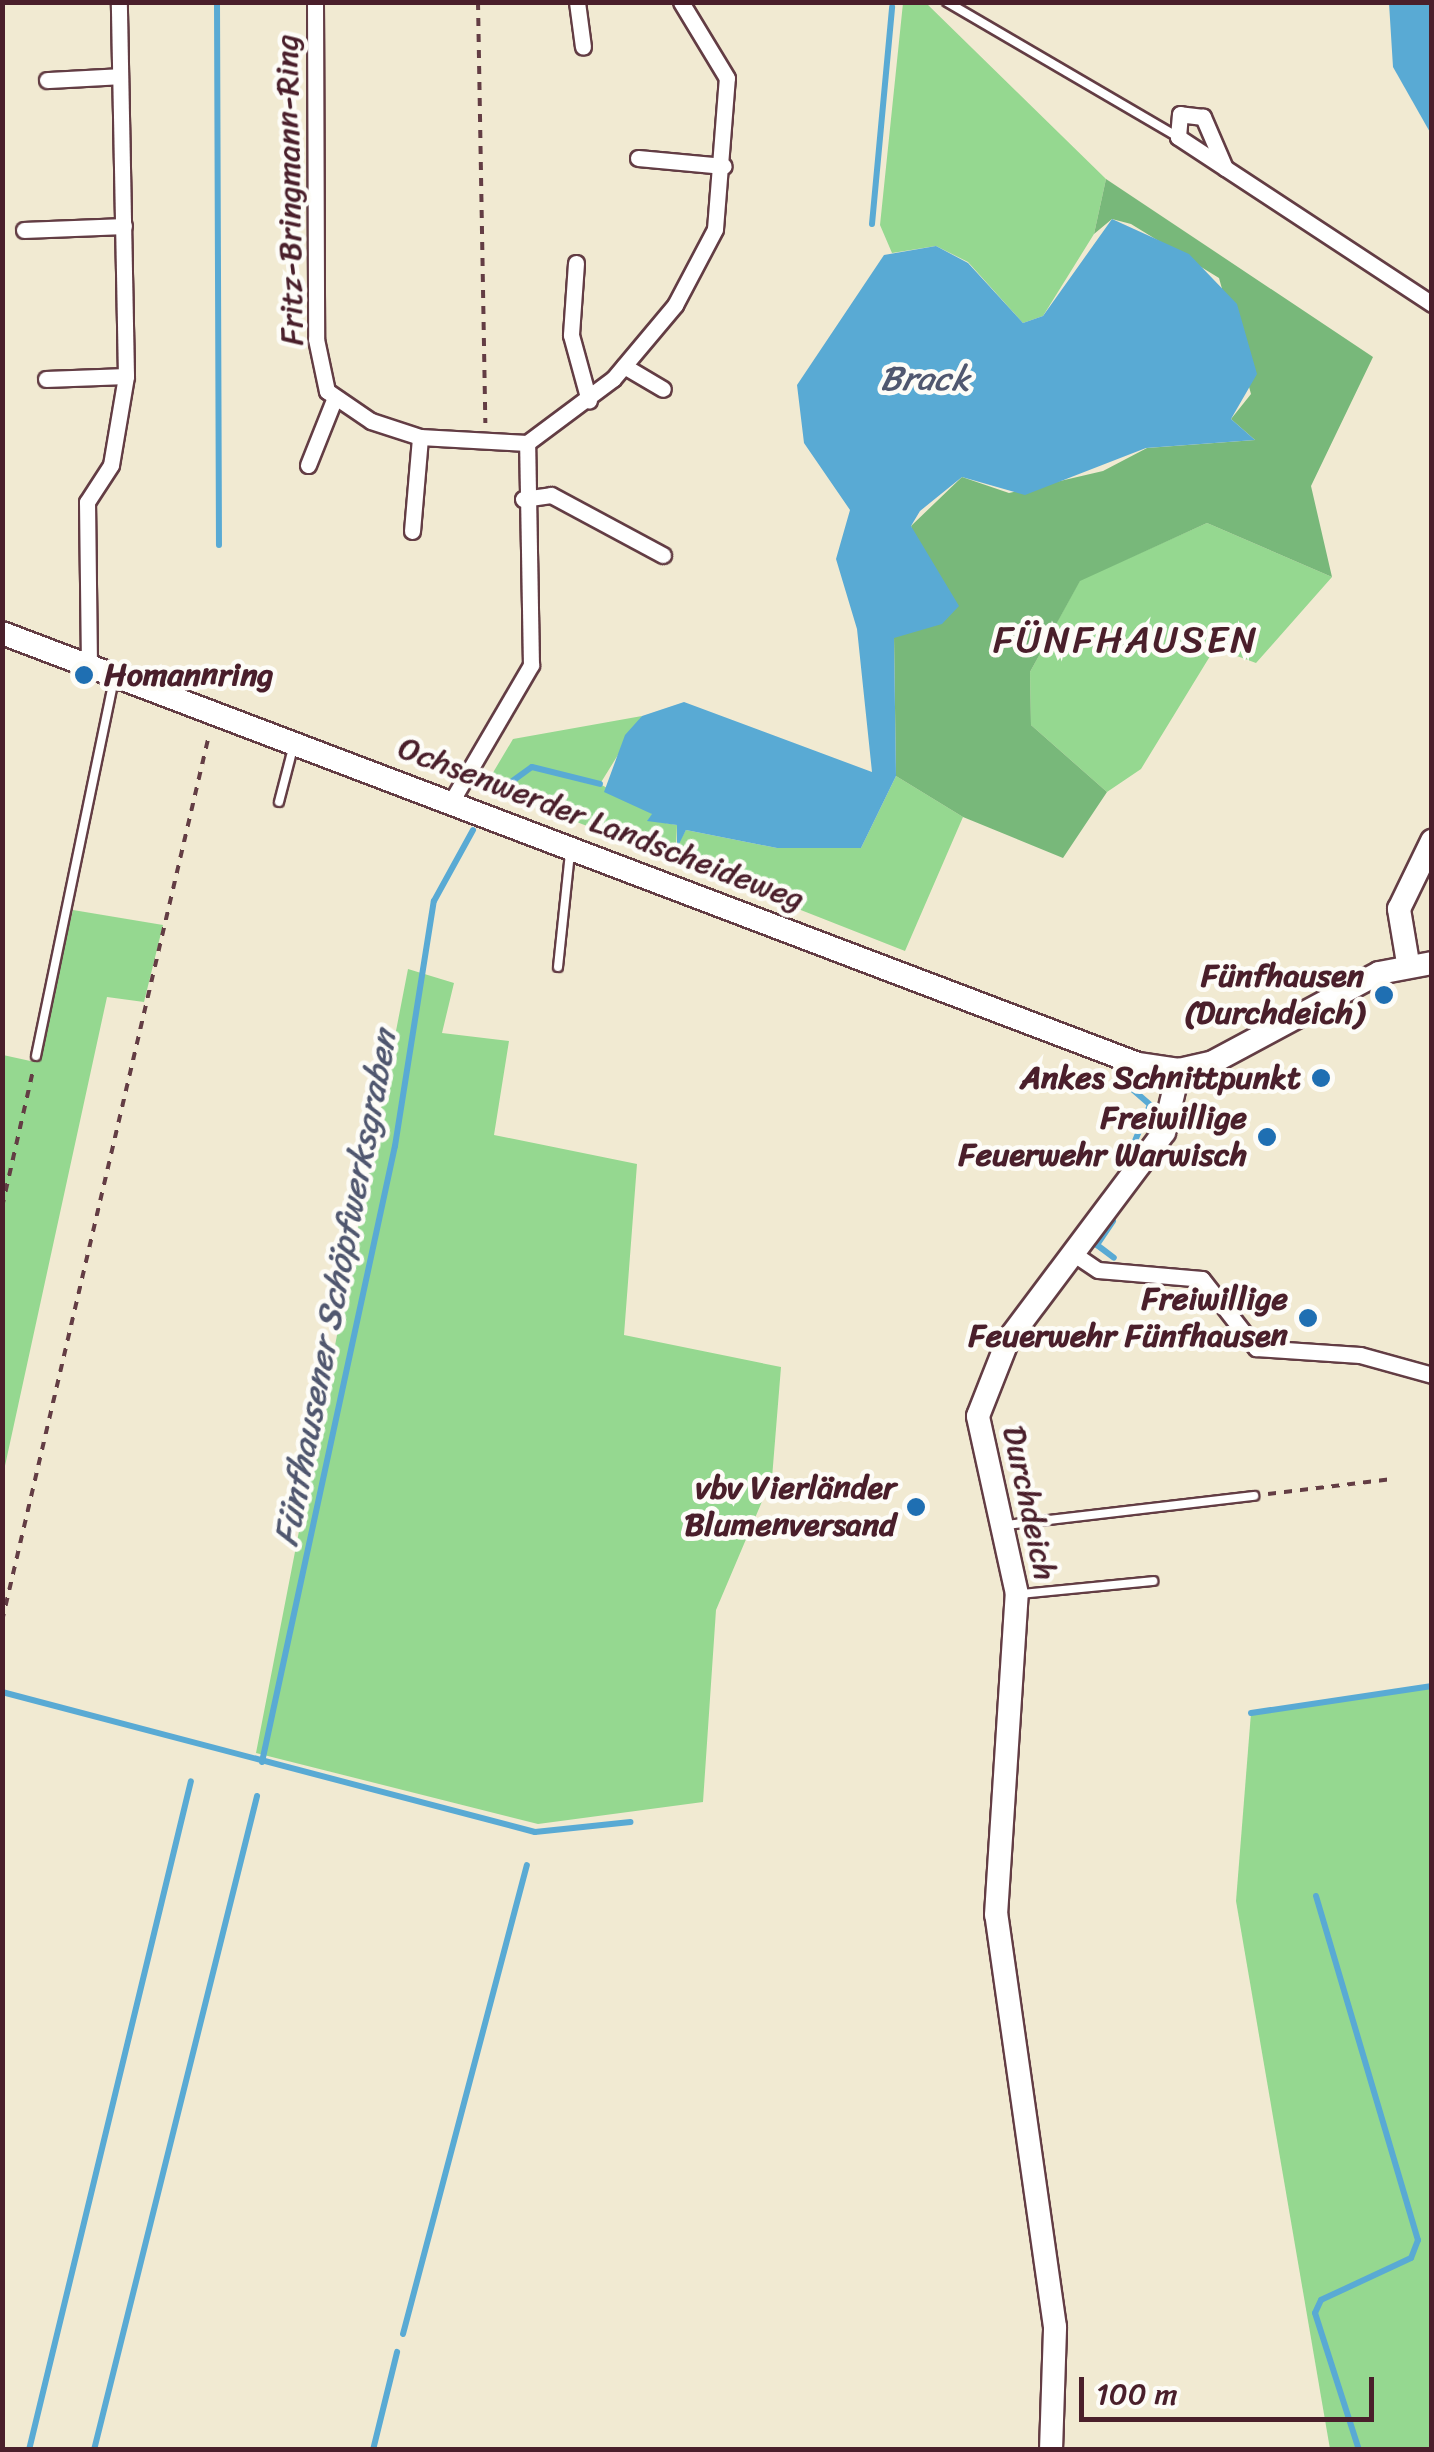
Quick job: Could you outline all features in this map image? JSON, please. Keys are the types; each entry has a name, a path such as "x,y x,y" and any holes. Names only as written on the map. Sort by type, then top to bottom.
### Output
{"street":[{"path":"89,665 87,502 111,464 126,376 119,2"},
{"name":"Fritz-Bringmann-Ring","path":"315,2 316,339 335,397"},
{"path":"577,2 584,47"},
{"path":"308,465 335,397 371,422 420,437 527,443 589,401 675,306 715,230 724,166 728,78 681,2"},
{"path":"48,80 120,76"},
{"path":"1225,168 1196,112 1175,120 1178,137 1225,168 1432,304"},
{"path":"638,158 724,166"},
{"path":"24,230 124,226"},
{"path":"576,263 571,335 589,401"},
{"path":"624,366 663,390"},
{"path":"46,378 126,376"},
{"path":"412,531 420,437"},
{"path":"451,802 531,666 523,499 527,443"},
{"path":"523,499 550,495 663,555"},
{"name":"Ochsenwerder Landscheideweg","path":"2,633 1138,1064 1178,1070"},
{"path":"1178,1070 1251,1046 1420,963 1399,909 1432,841"},
{"name":"Durchdeich","path":"1051,2450 1054,2328 996,1915 1016,1594 1006,1525 978,1416 1008,1340 1164,1132 1178,1070"},
{"path":"1071,1252 1098,1270 1202,1279 1256,1348 1360,1355 1432,1375"}],"lane":[{"path":"947,2 1178,137"},
{"path":"36,1056 114,675"},
{"path":"278,802 294,744"},
{"path":"558,966 570,848"},
{"path":"1006,1525 1254,1496"},
{"path":"1016,1594 1153,1581"}],"path":[{"path":"478,2 486,442"},
{"path":"2,1621 216,714"},
{"path":"2,1206 36,1056"},
{"path":"1254,1496 1392,1479"}],"green space":[{"path":"903,3 926,3 1106,179 1094,234 1043,316 1023,323 968,262 936,246 892,253 880,225"},
{"path":"1106,179 1373,357 1311,486 1332,577 1207,523 1080,581 1030,672 1031,725 1107,792 1063,858 963,817 896,776 894,637 947,618 911,526 962,477 1009,493 1103,471 1147,448 1255,440 1231,419 1251,394 1219,278 1131,224 1112,219 1094,234"},
{"path":"1207,523 1332,577 1256,663 1215,648 1141,769 1107,792 1031,725 1030,672 1080,580"},
{"path":"642,716 600,784 653,814 648,820 677,825 676,847 686,830 777,848 861,848 896,776 963,817 905,951 485,786 513,739"},
{"path":"73,910 163,925 144,1002 107,997 3,1475 3,1055 35,1062"},
{"path":"408,969 454,983 442,1033 509,1041 494,1135 637,1164 624,1335 781,1367 772,1478 716,1610 703,1802 538,1824 256,1753"},
{"path":"1431,1686 1431,2449 1330,2449 1236,1901 1251,1713"}],"water":[{"path":"1389,3 1431,3 1431,134 1393,67"},
{"name":"Brack","path":"1112,219 1189,254 1237,304 1257,374 1231,419 1255,440 1146,448 1025,495 962,477 920,511 911,526 959,606 942,624 894,638 896,776 861,848 777,848 686,830 677,848 677,825 647,821 652,814 604,792 625,735 642,716 684,702 872,772 857,629 836,559 850,510 804,443 797,385 884,255 936,246 968,263 1023,323 1043,316"}],"waterway":[{"path":"217,2 219,545"},
{"path":"872,224 892,7"},
{"name":"Fünfhausener Schöpfwerksgraben","path":"500,790 532,767 600,784"},
{"name":"Fünfhausener Schöpfwerksgraben","path":"262,1762 395,1146 434,901 473,830"},
{"path":"1124,1082 1150,1105 1134,1143"},
{"path":"1113,1221 1097,1245 1114,1258"},
{"path":"1251,1713 1432,1686"},
{"path":"2,1692 535,1832 630,1822"},
{"path":"29,2450 191,1781"},
{"path":"94,2450 257,1796"},
{"path":"403,2334 527,1865"},
{"path":"1316,1896 1418,2240 1411,2258 1321,2300 1315,2313 1359,2450"},
{"path":"373,2450 397,2352"}],"place":[{"name":"Homannring","path":"84,675"},
{"name":"Fünfhausen (Durchdeich)","path":"1384,995"},
{"name":"Ankes Schnittpunkt","path":"1321,1078"},
{"name":"Freiwillige Feuerwehr Warwisch","path":"1267,1137"},
{"name":"Freiwillige Feuerwehr Fünfhausen","path":"1308,1318"},
{"name":"vbv Vierländer Blumenversand","path":"916,1507"}],"district":[{"name":"FÜNFHAUSEN","path":"1126,640"}]}
